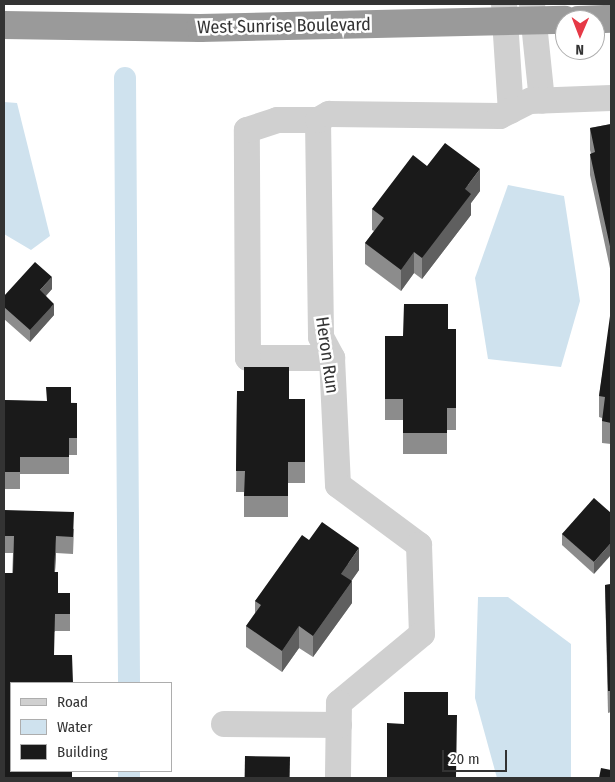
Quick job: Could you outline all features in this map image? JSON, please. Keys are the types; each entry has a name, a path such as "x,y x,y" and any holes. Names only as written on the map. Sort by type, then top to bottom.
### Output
{"highway":[{"name":"West Sunrise Boulevard","path":"4,25 200,28 533,12 555,18"}],"lane":[{"path":"533,12 542,100"},
{"path":"504,13 511,111"},
{"path":"332,358 248,358 247,130 277,120 318,120 329,114 500,116 542,100 611,98"},
{"name":"Heron Run","path":"318,120 321,337 332,358 338,485 419,545 422,634 339,703 338,778"},
{"path":"224,724 339,725"}],"water":[{"path":"4,102 17,103 50,236 31,250 4,234"},
{"path":"508,185 564,196 580,301 561,367 488,359 475,278"},
{"path":"478,597 508,597 571,644 571,778 497,778 475,698"}],"building":[{"path":"611,124 611,251 590,154 595,152 590,128"},
{"path":"445,143 480,169 465,189 471,194 422,258 414,252 401,270 365,243 384,218 372,209 413,155 427,166"},
{"path":"35,262 52,277 40,290 54,304 30,330 4,307 4,296"},
{"path":"404,304 448,304 448,329 456,329 456,408 447,408 447,433 403,433 403,399 385,399 385,336 403,336"},
{"path":"610,316 611,423 602,421 605,397 599,396"},
{"path":"244,367 289,367 289,399 305,399 305,462 288,462 288,496 244,496 245,471 236,471 237,391 244,391"},
{"path":"46,387 71,387 71,403 77,403 77,438 69,438 69,457 20,457 20,472 4,472 4,400 47,401"},
{"path":"594,498 611,513 611,543 594,562 562,534"},
{"path":"4,510 74,512 73,537 56,536 54,572 58,572 58,593 70,593 70,614 55,614 54,655 72,655 73,682 10,682 10,772 72,772 72,778 4,778 4,573 13,573 14,536 4,536"},
{"path":"322,522 359,548 341,574 352,581 313,636 299,626 282,651 246,626 261,605 255,601 302,535 309,540"},
{"path":"611,584 611,691 608,691 605,585"},
{"path":"404,692 448,692 448,715 457,715 456,778 387,778 387,723 404,724"},
{"path":"245,756 290,757 290,778 245,778"},
{"path":"601,768 611,770 611,778 599,778"}],"waterway":[{"path":"125,78 129,682"},
{"path":"129,772 129,778"}]}
